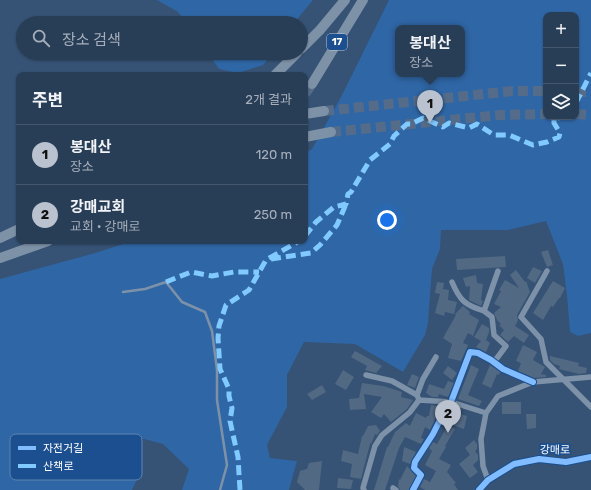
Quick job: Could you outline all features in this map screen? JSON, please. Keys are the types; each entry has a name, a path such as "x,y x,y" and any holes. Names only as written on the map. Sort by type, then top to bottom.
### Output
{"highway":[{"name":"17","path":"308,42 345,0"},
{"name":"17","path":"312,84 363,0"},
{"path":"278,72 290,60"},
{"path":"308,114 324,111"},
{"path":"308,136 331,132"},
{"path":"0,238 16,230"},
{"path":"0,254 22,244"},
{"path":"0,258 40,244"}],"street":[{"path":"484,311 498,271"},
{"path":"547,272 521,317 541,339 546,362 591,407"},
{"path":"452,282 456,292 468,305 484,311 492,318 494,335 506,346 494,362"},
{"path":"413,490 422,475 414,468 415,462 451,402 470,352 478,353 503,369 534,382"},
{"path":"364,490 363,488 375,446 382,435 410,412 418,398 423,379 436,357"},
{"path":"366,375 392,381 418,398 451,402 486,413"},
{"path":"488,480 483,466 481,439 486,413 498,396 534,382 591,377"},
{"name":"강매로","path":"479,490 488,480 514,464 539,459 566,462 591,456"}],"lane":[{"path":"123,292 145,289 166,282 182,302 205,312 212,331 217,370 217,400 227,465 220,490"}],"shaded area":[{"path":"157,0 313,0 300,16 181,16 178,12"},
{"path":"389,0 591,0 591,333 578,336 570,332 563,264 546,221 508,230 441,230 440,249 432,269 428,323 425,335 403,372 355,344 304,342 287,375 287,407 267,445 270,458 297,461 289,490 182,490 189,469 163,444 142,439 142,434 10,434 10,480 137,480 132,490 0,490 0,279 124,244 308,244 308,151 312,149 341,97"},
{"path":"213,60 267,60 263,65 241,72 219,69"}],"building":[{"path":"548,250 553,265 547,267 541,252"},
{"path":"505,256 506,267 457,270 456,259"},
{"path":"533,267 542,271 535,283 527,278"},
{"path":"516,270 525,282 526,281 530,292 517,315 518,320 515,326 529,335 524,343 514,336 508,342 500,335 504,330 499,325 501,324 497,320 494,313 501,307 494,304 501,291 499,290 505,280 519,288 510,275"},
{"path":"476,275 477,283 483,284 481,300 483,301 481,306 469,300 470,286 466,287 463,278"},
{"path":"553,281 565,288 560,298 553,307 551,306 543,320 533,313"},
{"path":"437,282 444,283 443,289 449,290 448,300 457,302 454,314 445,312 444,316 435,313 440,294 435,293"},
{"path":"463,306 470,312 469,314 479,320 473,336 468,333 463,343 468,345 461,361 448,358 452,344 443,338 456,315 455,314"},
{"path":"482,324 489,328 486,340 490,343 486,352 476,347 481,341 474,337"},
{"path":"523,345 537,352 533,360 545,367 541,374 546,375 546,377 534,378 518,371 521,363 516,361"},
{"path":"355,351 382,366 376,373 365,370 367,366 351,357"},
{"path":"550,356 579,363 578,366 587,368 586,373 579,374 559,369 560,366 554,364 550,360"},
{"path":"471,365 479,369 468,395 482,401 479,406 458,399"},
{"path":"490,365 500,372 499,375 497,374 491,388 482,384"},
{"path":"448,366 457,373 452,380 443,373"},
{"path":"343,370 354,377 346,390 335,384"},
{"path":"412,374 419,377 415,388 407,385"},
{"path":"448,381 454,383 448,397 439,394 438,397 432,397 426,393 429,384 444,389"},
{"path":"362,383 383,386 402,392 401,397 413,400 407,409 391,422 384,414 381,418 371,412 382,397 364,394 366,409 350,410 349,399 359,398"},
{"path":"322,385 326,392 312,400 307,394"},
{"path":"502,402 521,402 521,414 502,414"},
{"path":"431,405 441,407 430,430 425,427 421,438 424,439 421,444 405,437 399,448 385,490 374,490 387,447 395,432 406,423 410,426 416,413 426,418 429,416"},
{"path":"457,413 467,416 464,429 453,425"},
{"path":"526,414 536,414 536,428 527,429"},
{"path":"376,425 380,431 377,435 375,434 370,444 361,479 350,477 352,464 341,461 343,450 358,454 362,436 368,426"},
{"path":"448,425 455,429 439,459 451,465 447,472 456,483 454,484 458,490 425,490 420,487 424,479 430,482 436,471 425,465 432,451 429,448 433,442 437,444"},
{"path":"474,440 477,444 477,449 475,451 478,455 478,460 473,465 478,472 470,478 459,464 470,455 465,448"},
{"path":"404,447 416,452 410,464 402,461"},
{"path":"322,461 319,490 305,490 297,482 300,471 307,469 309,463"},
{"path":"407,466 416,476 409,490 400,490 398,486 399,479 400,480"},
{"path":"338,478 353,480 351,489 337,488"}],"tunnel":[{"path":"308,90 312,84"},
{"path":"324,111 512,91 543,91"},
{"path":"579,92 591,92"},
{"path":"331,132 501,115 543,114"},
{"path":"579,114 591,115"}],"marked path":[{"path":"579,97 591,73"},
{"path":"308,232 316,222 334,207 346,204 348,194 351,192 370,160 390,144 394,136 407,124 411,124 423,118 443,127 449,123 469,128 477,124 494,135 509,135 533,145 547,142 559,137 560,133 554,123 554,120"},
{"path":"271,259 311,253 337,225 346,204"},
{"path":"240,490 238,457 230,421 232,408 229,389 220,369 218,338 219,326 226,305 249,290 266,260 294,244"},
{"path":"166,282 191,272 212,276 234,272 259,272"}],"cycle path":[{"path":"413,490 421,475 414,468 415,462 451,402 470,352 478,353 503,369 533,382"},
{"path":"479,490 488,480 514,464 539,459 566,462 591,457"}],"place":[{"name":"봉대산","path":"430,123"},
{"name":"강매교회","path":"448,433"}]}
